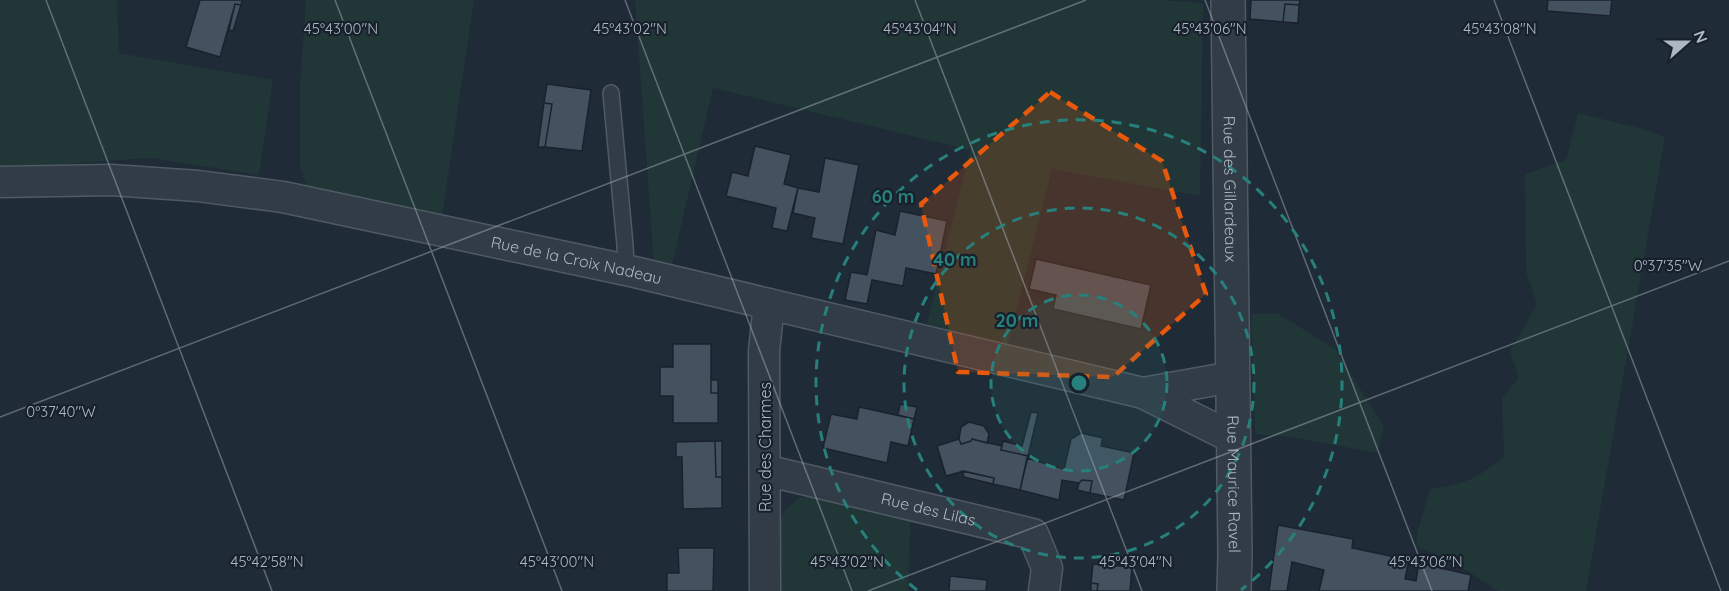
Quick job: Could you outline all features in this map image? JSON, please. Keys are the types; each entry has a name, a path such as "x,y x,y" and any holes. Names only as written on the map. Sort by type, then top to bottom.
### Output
{"street":[{"name":"Rue des Gillardeaux","path":"1228,0 1232,377"},
{"name":"Rue de la Croix Nadeau","path":"0,182 111,180 198,186 283,197 626,270 1143,393"},
{"name":"Rue des Charmes","path":"765,591 764,351 769,304"},
{"path":"1143,393 1232,377"},
{"name":"Rue Maurice Ravel","path":"1232,377 1234,591"},
{"path":"1143,393 1233,438"},
{"name":"Rue des Lilas","path":"765,470 1033,534 1047,568 1044,591"}],"lane":[{"path":"611,93 626,270"}],"highlighted area":[{"path":"1050,92 1162,161 1206,294 1113,377 958,372 921,204"}],"green space":[{"path":"0,0 117,0 119,53 273,80 259,175 151,158 0,168"},
{"path":"306,0 474,0 442,216 307,187 300,167 300,85"},
{"path":"635,0 1162,0 1203,3 1200,196 1052,169 1007,347 927,324 970,150 713,88 671,269 654,266"},
{"path":"1578,113 1665,137 1586,591 1498,591 1455,563 1416,546 1418,530 1430,489 1470,479 1504,457 1502,398 1519,378 1510,351 1537,304 1526,271 1525,174 1566,160"},
{"path":"1277,313 1335,349 1384,427 1377,453 1292,437 1255,434 1251,314"},
{"path":"815,494 911,513 908,591 778,591 777,528 784,511 799,498"}],"building":[{"path":"200,0 242,0 241,5 235,4 220,57 186,47"},
{"path":"1251,0 1300,0 1299,5 1285,4 1283,22 1250,19"},
{"path":"1548,0 1612,0 1610,16 1547,11"},
{"path":"235,4 241,5 233,31 229,30"},
{"path":"1285,4 1299,5 1298,23 1283,22"},
{"path":"547,84 591,90 582,151 545,147 552,104 544,103"},
{"path":"544,103 552,104 545,147 538,147"},
{"path":"755,146 791,155 784,184 798,188 787,231 772,228 776,208 726,196 732,172 748,176"},
{"path":"825,158 859,165 843,244 811,238 815,218 793,213 798,188 819,192"},
{"path":"900,211 947,221 936,274 906,268 903,286 872,280 867,304 845,300 851,272 867,275 876,230 895,235"},
{"path":"1036,259 1151,285 1141,329 1053,309 1056,295 1029,289"},
{"path":"673,344 711,344 711,393 718,393 718,423 673,423 673,396 660,396 660,367 673,367"},
{"path":"711,380 718,380 718,393 711,393"},
{"path":"900,404 917,407 914,419 898,415"},
{"path":"859,407 914,419 908,446 891,442 887,463 823,448 831,414 857,419"},
{"path":"1031,412 1038,413 1028,456 1001,450 1003,441 1022,446"},
{"path":"969,422 984,426 989,434 987,443 972,439 961,444 959,439 961,427"},
{"path":"1081,433 1103,438 1101,446 1134,453 1124,500 1090,493 1092,481 1082,480 1079,483 1062,480 1059,500 1020,490 1027,458 1064,469 1071,439"},
{"path":"959,439 961,444 972,439 1002,446 1001,450 1028,456 1020,490 993,484 994,478 964,471 946,476 937,446"},
{"path":"715,441 722,441 722,477 716,477"},
{"path":"715,441 716,477 722,477 722,508 683,509 682,457 676,457 676,442"},
{"path":"962,471 994,478 993,484 964,477"},
{"path":"1082,480 1092,481 1090,493 1077,490"},
{"path":"1278,525 1353,539 1352,548 1409,560 1405,579 1416,581 1419,563 1471,575 1468,591 1319,591 1324,570 1292,562 1287,591 1269,591"},
{"path":"678,548 714,548 713,591 667,591 667,573 679,573"},
{"path":"1093,564 1132,567 1130,591 1097,591 1098,584 1091,583"},
{"path":"950,576 987,580 986,591 949,591"},
{"path":"1091,583 1098,584 1097,591 1091,591"}]}
